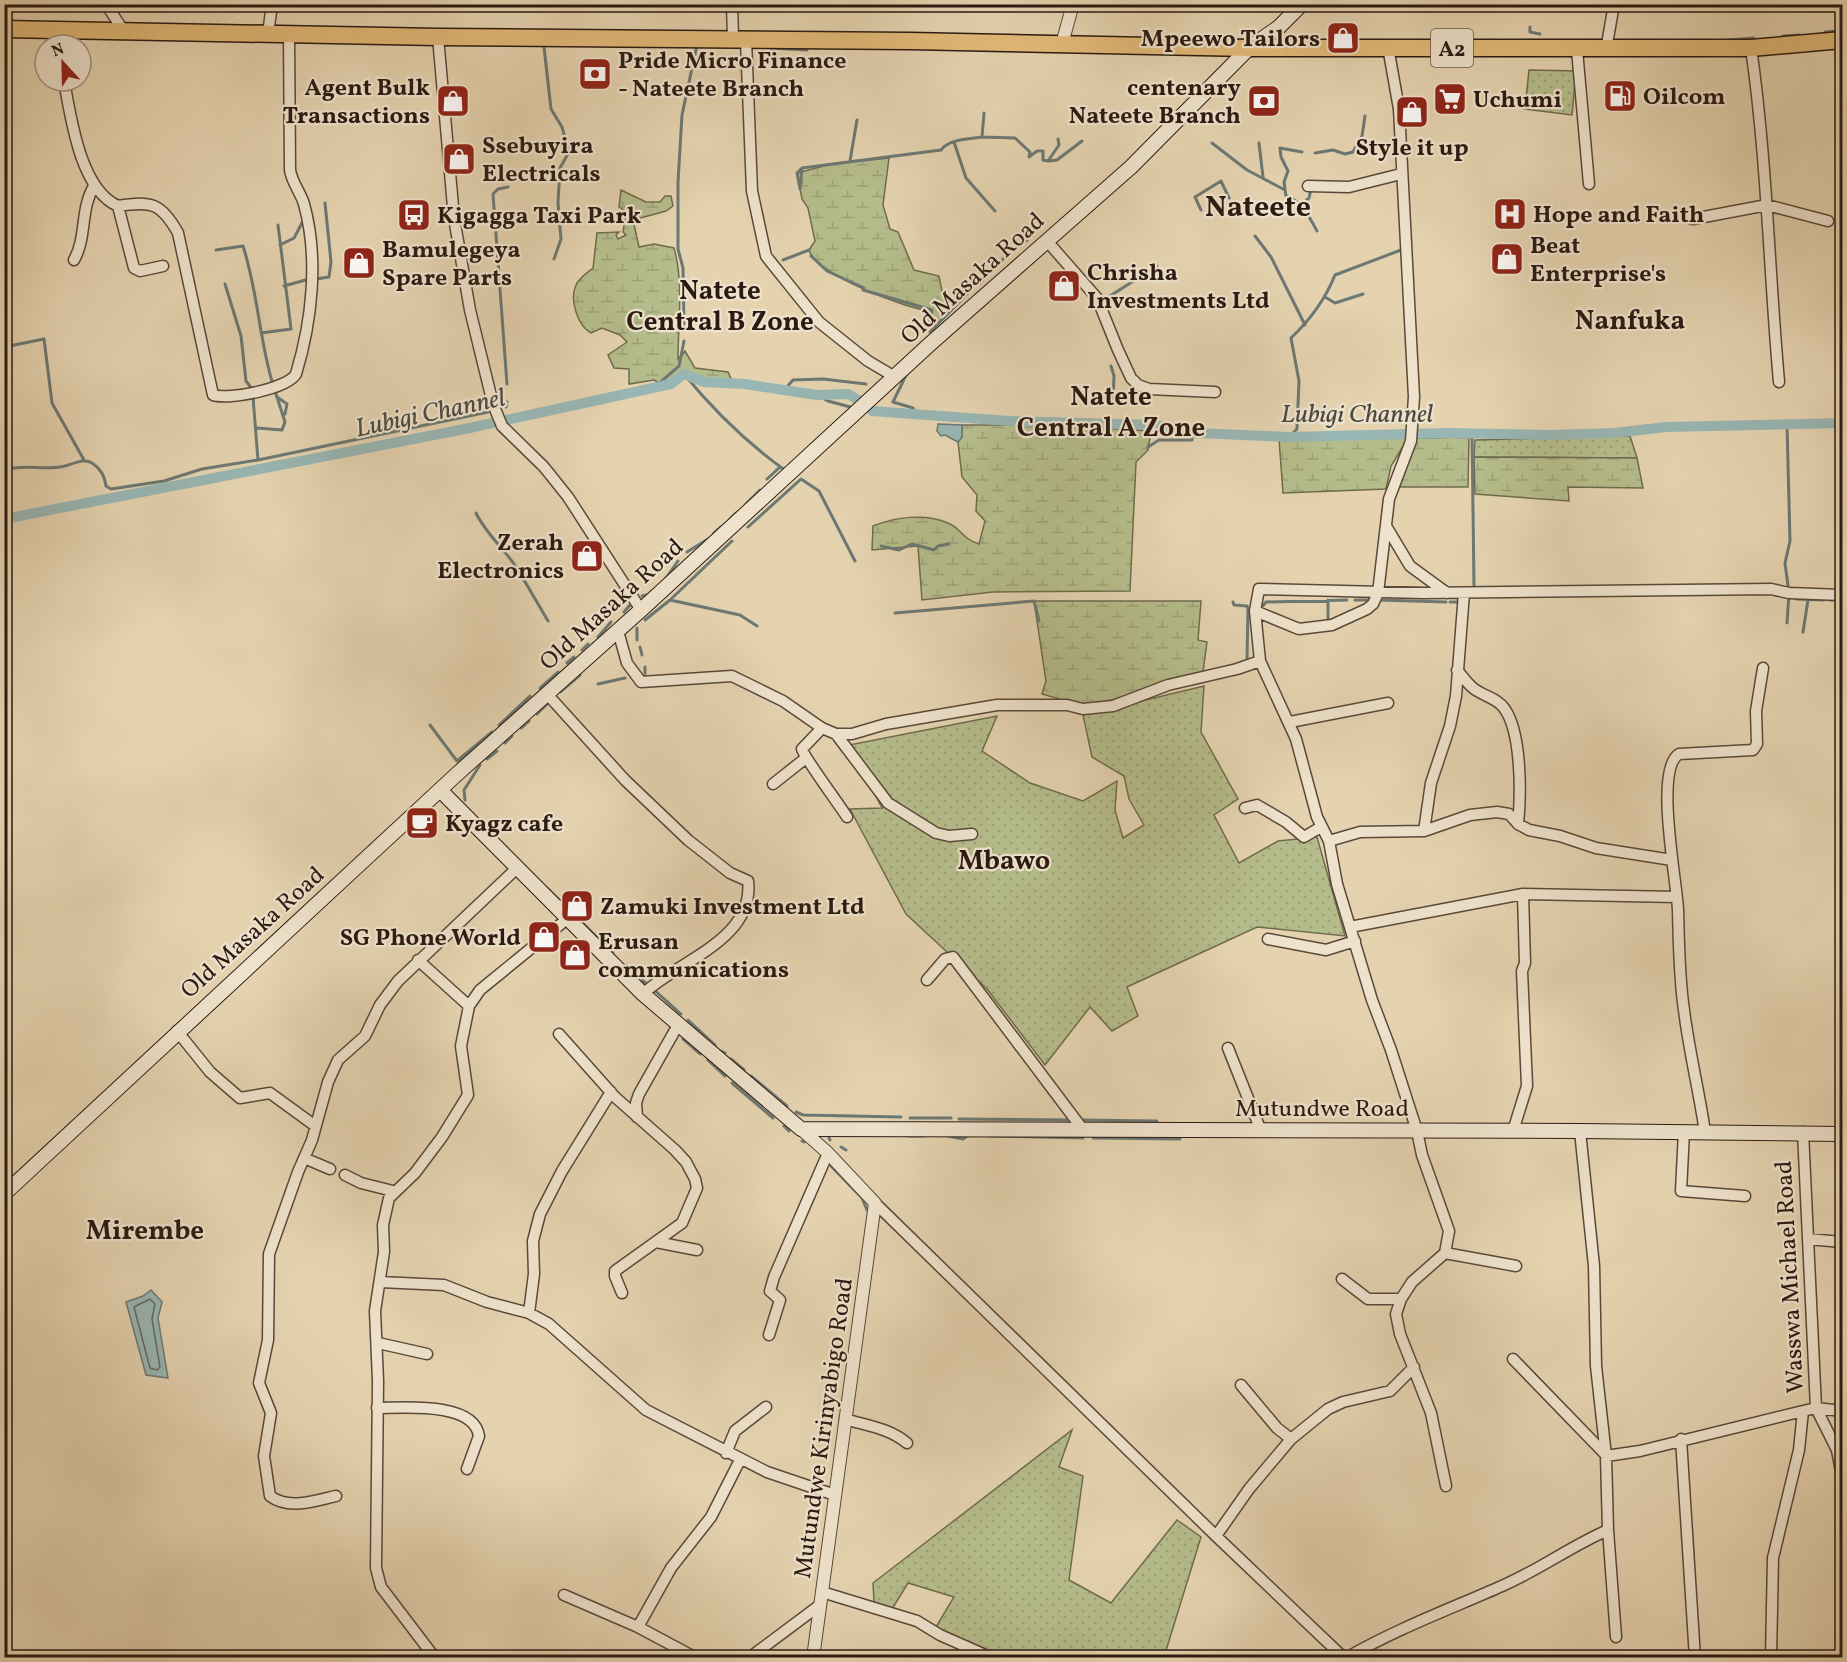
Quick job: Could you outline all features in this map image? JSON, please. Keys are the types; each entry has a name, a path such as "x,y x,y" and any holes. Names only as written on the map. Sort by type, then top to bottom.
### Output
{"main road":[{"name":"Old Masaka Road","path":"4,1194 177,1031 440,790 618,631 895,376 1131,167 1249,48 1302,4"},
{"name":"A2","path":"4,29 33,33"},
{"name":"A2","path":"93,33 123,30 438,37 1577,50 1751,48 1842,40"},
{"path":"440,790 643,994 801,1130"},
{"name":"Mutundwe Road","path":"801,1130 1684,1131 1842,1134"}],"street":[{"path":"106,4 123,30"},
{"path":"267,34 272,4"},
{"path":"732,4 740,40 752,191 766,256 819,322 868,361 895,376"},
{"path":"1062,44 1073,4"},
{"path":"1606,50 1614,4"},
{"path":"118,206 136,203 154,204 169,219 178,233 213,395 268,389 292,380 307,329 313,267 304,203 293,183 290,170 289,34"},
{"path":"438,37 454,219 470,310 485,375 500,421 544,467 568,497 641,610"},
{"path":"1255,610 1299,629 1332,625 1373,604 1378,593 1386,526 1396,476 1411,441 1413,397 1399,110 1388,47"},
{"path":"1751,48 1761,119 1770,285 1779,382"},
{"path":"1577,50 1589,184"},
{"path":"67,93 82,159 94,186 118,206 136,270 140,272 163,266"},
{"path":"1308,186 1349,187 1401,174"},
{"path":"74,260 80,250 87,204 94,186"},
{"path":"1679,215 1693,219 1767,205 1828,221"},
{"path":"1047,241 1097,298 1131,378 1138,385 1149,389 1215,392"},
{"path":"1386,526 1410,566 1447,593"},
{"path":"1446,1485 1431,1413 1400,1334 1396,1314 1401,1299 1412,1282 1445,1252 1449,1231 1422,1155 1418,1131 1372,1000 1336,884 1329,841 1321,827 1290,722 1260,661 1255,610 1259,589 1464,593 1771,589 1790,593 1842,595"},
{"path":"1424,831 1431,783 1453,713 1457,670 1462,648 1464,593"},
{"path":"618,631 627,663 641,682 732,676 783,701 822,728 836,734 852,734 886,724 997,705 1067,705 1083,709 1113,706 1168,685 1260,661"},
{"path":"1705,1132 1679,975 1676,897 1668,801 1672,761 1679,754 1754,750 1756,711 1763,668"},
{"path":"1457,670 1474,689 1499,703 1506,710 1514,736 1518,764 1520,802 1518,824"},
{"path":"547,694 625,780 688,840 730,873 748,881 743,912 730,931 661,978 643,994"},
{"path":"1290,722 1388,703"},
{"path":"822,728 802,749 848,818"},
{"path":"836,734 888,803 936,833 949,836 972,834"},
{"path":"773,784 806,758"},
{"path":"1245,808 1257,805 1287,822 1304,837 1321,827"},
{"path":"1329,841 1360,832 1424,831 1470,815 1497,812 1509,814 1518,824 1596,848 1672,860"},
{"path":"336,1496 302,1503 280,1503 270,1496 264,1456 271,1413 259,1383 268,1340 267,1268 275,1233 312,1140 314,1125 336,1064 362,1041 380,1005 418,960 517,868"},
{"path":"1350,927 1523,894 1676,897"},
{"path":"1513,1131 1527,1086 1522,971 1525,963 1523,894"},
{"path":"435,1658 381,1587 376,1568 378,1343 375,1311 384,1252 383,1225 393,1191 422,1164 454,1121 468,1095 461,1046 469,1006 480,990 567,919"},
{"path":"1268,939 1326,950 1354,941"},
{"path":"927,980 945,959 953,957 1084,1131"},
{"path":"418,960 469,1006"},
{"path":"637,1117 636,1103 639,1094 678,1025"},
{"path":"177,1031 210,1072 240,1098 270,1093 314,1125"},
{"path":"559,1034 611,1092 686,1162 697,1188 687,1217 668,1235 615,1271 622,1293"},
{"path":"1227,1048 1261,1131"},
{"path":"529,1313 534,1274 534,1233 540,1214 562,1172 611,1092"},
{"path":"801,1130 828,1153 875,1203 1216,1536 1345,1658 1459,1602 1502,1586 1570,1547 1608,1530"},
{"path":"1580,1131 1594,1266 1596,1366 1606,1456 1608,1530 1616,1637"},
{"path":"1684,1131 1681,1191 1744,1196"},
{"name":"Wasswa Michael Road","path":"1771,1658 1773,1558 1799,1450 1803,1411 1816,1408 1803,1132"},
{"path":"769,1335 780,1300 770,1291 774,1277 828,1153"},
{"path":"304,1158 330,1169"},
{"path":"345,1175 361,1183 393,1191"},
{"name":"Mutundwe Kirinyabigo Road","path":"813,1658 875,1203"},
{"path":"1808,1239 1842,1242"},
{"path":"656,1242 697,1250"},
{"path":"1445,1252 1516,1266"},
{"path":"1342,1279 1368,1299 1401,1299"},
{"path":"380,1282 444,1285 487,1302 529,1313 549,1324 646,1410 740,1460 834,1495"},
{"path":"378,1343 427,1354"},
{"path":"1513,1359 1606,1456"},
{"path":"1216,1536 1249,1489 1290,1439 1328,1409 1342,1402 1390,1390 1414,1366"},
{"path":"1241,1385 1277,1428 1290,1439"},
{"path":"377,1408 425,1406 454,1413 468,1422 475,1427 479,1436 467,1469"},
{"path":"726,1453 735,1431 766,1407"},
{"path":"1816,1408 1842,1411"},
{"path":"1816,1408 1836,1450 1840,1471"},
{"path":"1606,1456 1640,1451 1681,1439 1803,1411"},
{"path":"845,1419 878,1427 896,1434 907,1443"},
{"path":"1681,1439 1687,1500 1686,1525 1695,1658"},
{"path":"638,1627 671,1568 711,1516 740,1460"},
{"path":"564,1595 638,1627 696,1658"},
{"path":"749,1658 821,1598 917,1621 940,1635 992,1658"}],"green space":[{"path":"1529,70 1576,71 1572,115 1525,109"},
{"path":"889,158 883,205 890,229 898,232 914,270 939,276 942,291 957,305 936,326 930,321 932,311 884,298 844,280 827,270 809,250 815,241 808,208 802,199 797,173 824,166 822,165"},
{"path":"621,190 646,202 660,202 665,196 671,196 673,206 666,211 633,220 639,247 654,244 674,248 680,289 678,359 685,351 695,368 728,372 733,383 704,382 684,374 671,384 663,385 654,380 629,384 629,369 614,368 608,355 627,342 620,335 602,328 591,333 582,325 574,305 574,291 579,280 593,268 597,233 619,232 616,235 618,239 626,235 623,232 626,212 619,207"},
{"path":"962,425 1048,425 1151,431 1148,450 1136,462 1130,591 993,592 922,600 918,546 872,550 873,526 901,518 930,518 952,525 979,544 985,521 976,511 977,495 962,477 958,442 962,437"},
{"path":"1630,436 1637,458 1474,457 1475,440"},
{"path":"1469,437 1468,487 1397,487 1415,438"},
{"path":"1408,438 1391,466 1386,489 1283,493 1279,439"},
{"path":"1474,457 1637,458 1643,488 1568,487 1569,501 1475,494"},
{"path":"1034,601 1201,601 1198,640 1207,642 1203,672 1130,696 1083,706 1042,694 1046,681"},
{"path":"1204,686 1201,732 1238,799 1214,815 1239,863 1278,841 1317,837 1345,936 1257,927 1127,987 1138,1016 1112,1031 1090,1007 1045,1065 987,989 906,914 850,809 882,808 849,745 997,716 982,751 1030,783 1083,801 1117,781 1115,810 1123,838 1144,825 1129,799 1124,776 1092,757 1083,715"},
{"path":"1072,1430 1059,1467 1083,1476 1069,1580 1111,1603 1177,1520 1201,1537 1164,1657 1116,1657 1109,1652 1105,1658 998,1657 936,1627 954,1597 908,1583 892,1609 874,1602 873,1583"}],"water":[{"path":"938,424 962,425 962,437 958,442 945,435 941,436 937,431"},
{"path":"151,1290 162,1302 158,1318 168,1378 146,1375 126,1302 143,1296"}],"waterway":[{"path":"1530,27 1530,32 1540,34"},
{"path":"1825,32 1837,31"},
{"path":"1783,36 1799,35"},
{"path":"1728,40 1754,38"},
{"path":"684,325 683,268 678,249 678,182 682,115 697,45"},
{"path":"544,47 551,109 562,127 569,152 560,168 558,203 561,239 554,259"},
{"path":"770,48 807,50"},
{"path":"802,168 800,189 797,173 802,168 941,150 954,142 982,137 984,113"},
{"path":"1315,153 1333,150 1345,154 1353,152 1362,136 1365,116"},
{"path":"850,161 857,120"},
{"path":"982,137 1015,138 1030,152 1029,157 1037,151 1043,151 1043,160 1048,161 1059,145 1058,139"},
{"path":"1049,161 1057,160 1082,141"},
{"path":"954,142 966,178 995,211"},
{"path":"1212,143 1247,170 1285,190"},
{"path":"1259,143 1263,177"},
{"path":"1302,152 1280,148 1281,157 1288,171 1284,182 1286,196 1301,205 1317,231"},
{"path":"1201,210 1195,197 1221,181 1229,198"},
{"path":"507,384 493,194 498,189 508,187"},
{"path":"1301,205 1309,198 1311,189"},
{"path":"316,279 329,277 331,262 325,203"},
{"path":"280,245 294,238 303,221"},
{"path":"261,333 291,329 278,225"},
{"path":"1255,236 1271,257 1305,325"},
{"path":"979,284 1007,255 1027,240"},
{"path":"216,250 243,246 273,385"},
{"path":"783,260 809,250"},
{"path":"1289,437 1297,429 1299,381 1291,338 1316,309 1335,275 1401,250"},
{"path":"811,256 827,271 864,288 863,290 932,310 930,321 936,326"},
{"path":"1110,296 1157,266"},
{"path":"284,286 309,279"},
{"path":"225,284 241,336 246,381 252,389"},
{"path":"930,332 971,290"},
{"path":"1325,297 1335,303 1363,294"},
{"path":"4,347 44,339 52,403 84,460"},
{"path":"656,386 679,366 684,341"},
{"path":"1111,366 1114,376 1113,399"},
{"path":"908,371 893,402 913,408 917,414"},
{"path":"684,374 732,426 786,471"},
{"name":"Lubigi Channel","path":"4,519 465,429 671,384 684,374 704,382 744,384 817,395 848,394 860,401"},
{"path":"785,389 793,380 823,379 866,384"},
{"path":"257,428 282,430 285,422 275,391"},
{"path":"817,395 828,401 854,408"},
{"path":"253,397 258,460"},
{"path":"277,397 287,404 285,414 282,413"},
{"path":"506,407 507,402"},
{"name":"Lubigi Channel","path":"872,411 1010,421 1154,425 1196,433 1289,437 1449,433 1550,435 1614,433 1666,427 1842,423"},
{"path":"4,470 18,467 53,468 88,461 100,470 106,486 111,489 164,481 202,469 258,460 488,412"},
{"path":"1787,425 1790,541 1785,563 1789,593 1787,623"},
{"path":"1148,447 1159,440 1192,440 1191,432"},
{"path":"1472,434 1474,586"},
{"path":"767,479 780,467"},
{"path":"748,527 801,479 819,491 855,561"},
{"path":"746,504 760,490"},
{"path":"476,513 514,564 548,621"},
{"path":"730,519 736,513"},
{"path":"714,533 721,527"},
{"path":"687,552 708,539"},
{"path":"670,600 732,541"},
{"path":"881,546 899,550 912,544 934,550 938,546 949,544"},
{"path":"664,581 678,561"},
{"path":"642,596 650,594"},
{"path":"1796,599 1824,600"},
{"path":"645,620 670,600 740,615 757,626"},
{"path":"1328,600 1328,622"},
{"path":"1261,608 1266,602 1347,600"},
{"path":"1355,600 1372,600"},
{"path":"1378,600 1446,602"},
{"path":"1803,632 1808,600"},
{"path":"1830,600 1842,600"},
{"path":"895,613 1034,601 1039,621"},
{"path":"1233,602 1234,605 1247,606 1248,609 1247,658"},
{"path":"1450,602 1461,602"},
{"path":"624,612 630,605"},
{"path":"598,637 611,622"},
{"path":"637,628 637,640"},
{"path":"582,650 588,644"},
{"path":"640,647 642,655"},
{"path":"567,663 574,657"},
{"path":"645,667 645,674"},
{"path":"540,688 558,672"},
{"path":"560,692 580,675"},
{"path":"598,684 625,678"},
{"path":"499,725 530,696"},
{"path":"537,714 549,702"},
{"path":"521,728 529,721"},
{"path":"430,725 457,761 492,732"},
{"path":"505,743 512,736"},
{"path":"487,759 497,751"},
{"path":"465,800 464,790 480,765"},
{"path":"547,888 613,953"},
{"path":"627,965 633,971"},
{"path":"642,980 647,984"},
{"path":"653,989 681,1014"},
{"path":"688,1020 715,1045"},
{"path":"683,1039 700,1054"},
{"path":"721,1051 725,1053"},
{"path":"731,1059 744,1070"},
{"path":"708,1060 725,1076"},
{"path":"751,1076 787,1106"},
{"path":"732,1083 773,1118"},
{"path":"796,1112 803,1115 901,1117"},
{"path":"910,1118 951,1118"},
{"path":"959,1119 1072,1120"},
{"path":"1081,1120 1157,1121"},
{"path":"784,1126 789,1131"},
{"path":"908,1136 924,1136"},
{"path":"948,1136 963,1139 967,1136"},
{"path":"989,1136 1083,1138"},
{"path":"1093,1138 1180,1139"},
{"path":"841,1147 846,1150"},
{"path":"831,1166 862,1198 867,1210"}],"place":[{"name":"Mpeewo Tailors","path":"1343,38"},
{"name":"Pride Micro Finance - Nateete Branch","path":"595,74"},
{"name":"Oilcom","path":"1620,96"},
{"name":"Uchumi","path":"1450,99"},
{"name":"Agent Bulk Transactions","path":"453,101"},
{"name":"centenary Nateete Branch","path":"1264,101"},
{"name":"Style it up","path":"1412,112"},
{"name":"Ssebuyira Electricals","path":"459,159"},
{"name":"Hope and Faith","path":"1510,214"},
{"name":"Kigagga Taxi Park","path":"414,215"},
{"name":"Beat Enterprise's","path":"1507,259"},
{"name":"Bamulegeya Spare Parts","path":"359,263"},
{"name":"Chrisha Investments Ltd","path":"1064,286"},
{"name":"Zerah Electronics","path":"587,556"},
{"name":"Kyagz cafe","path":"422,823"},
{"name":"Zamuki Investment Ltd","path":"577,906"},
{"name":"SG Phone World","path":"544,937"},
{"name":"Erusan communications","path":"575,955"}],"district":[{"name":"Nateete","path":"1258,206"},
{"name":"Natete Central B Zone","path":"720,306"},
{"name":"Nanfuka","path":"1630,320"},
{"name":"Natete Central A Zone","path":"1111,412"},
{"name":"Mbawo","path":"1004,860"},
{"name":"Mirembe","path":"145,1230"}]}
